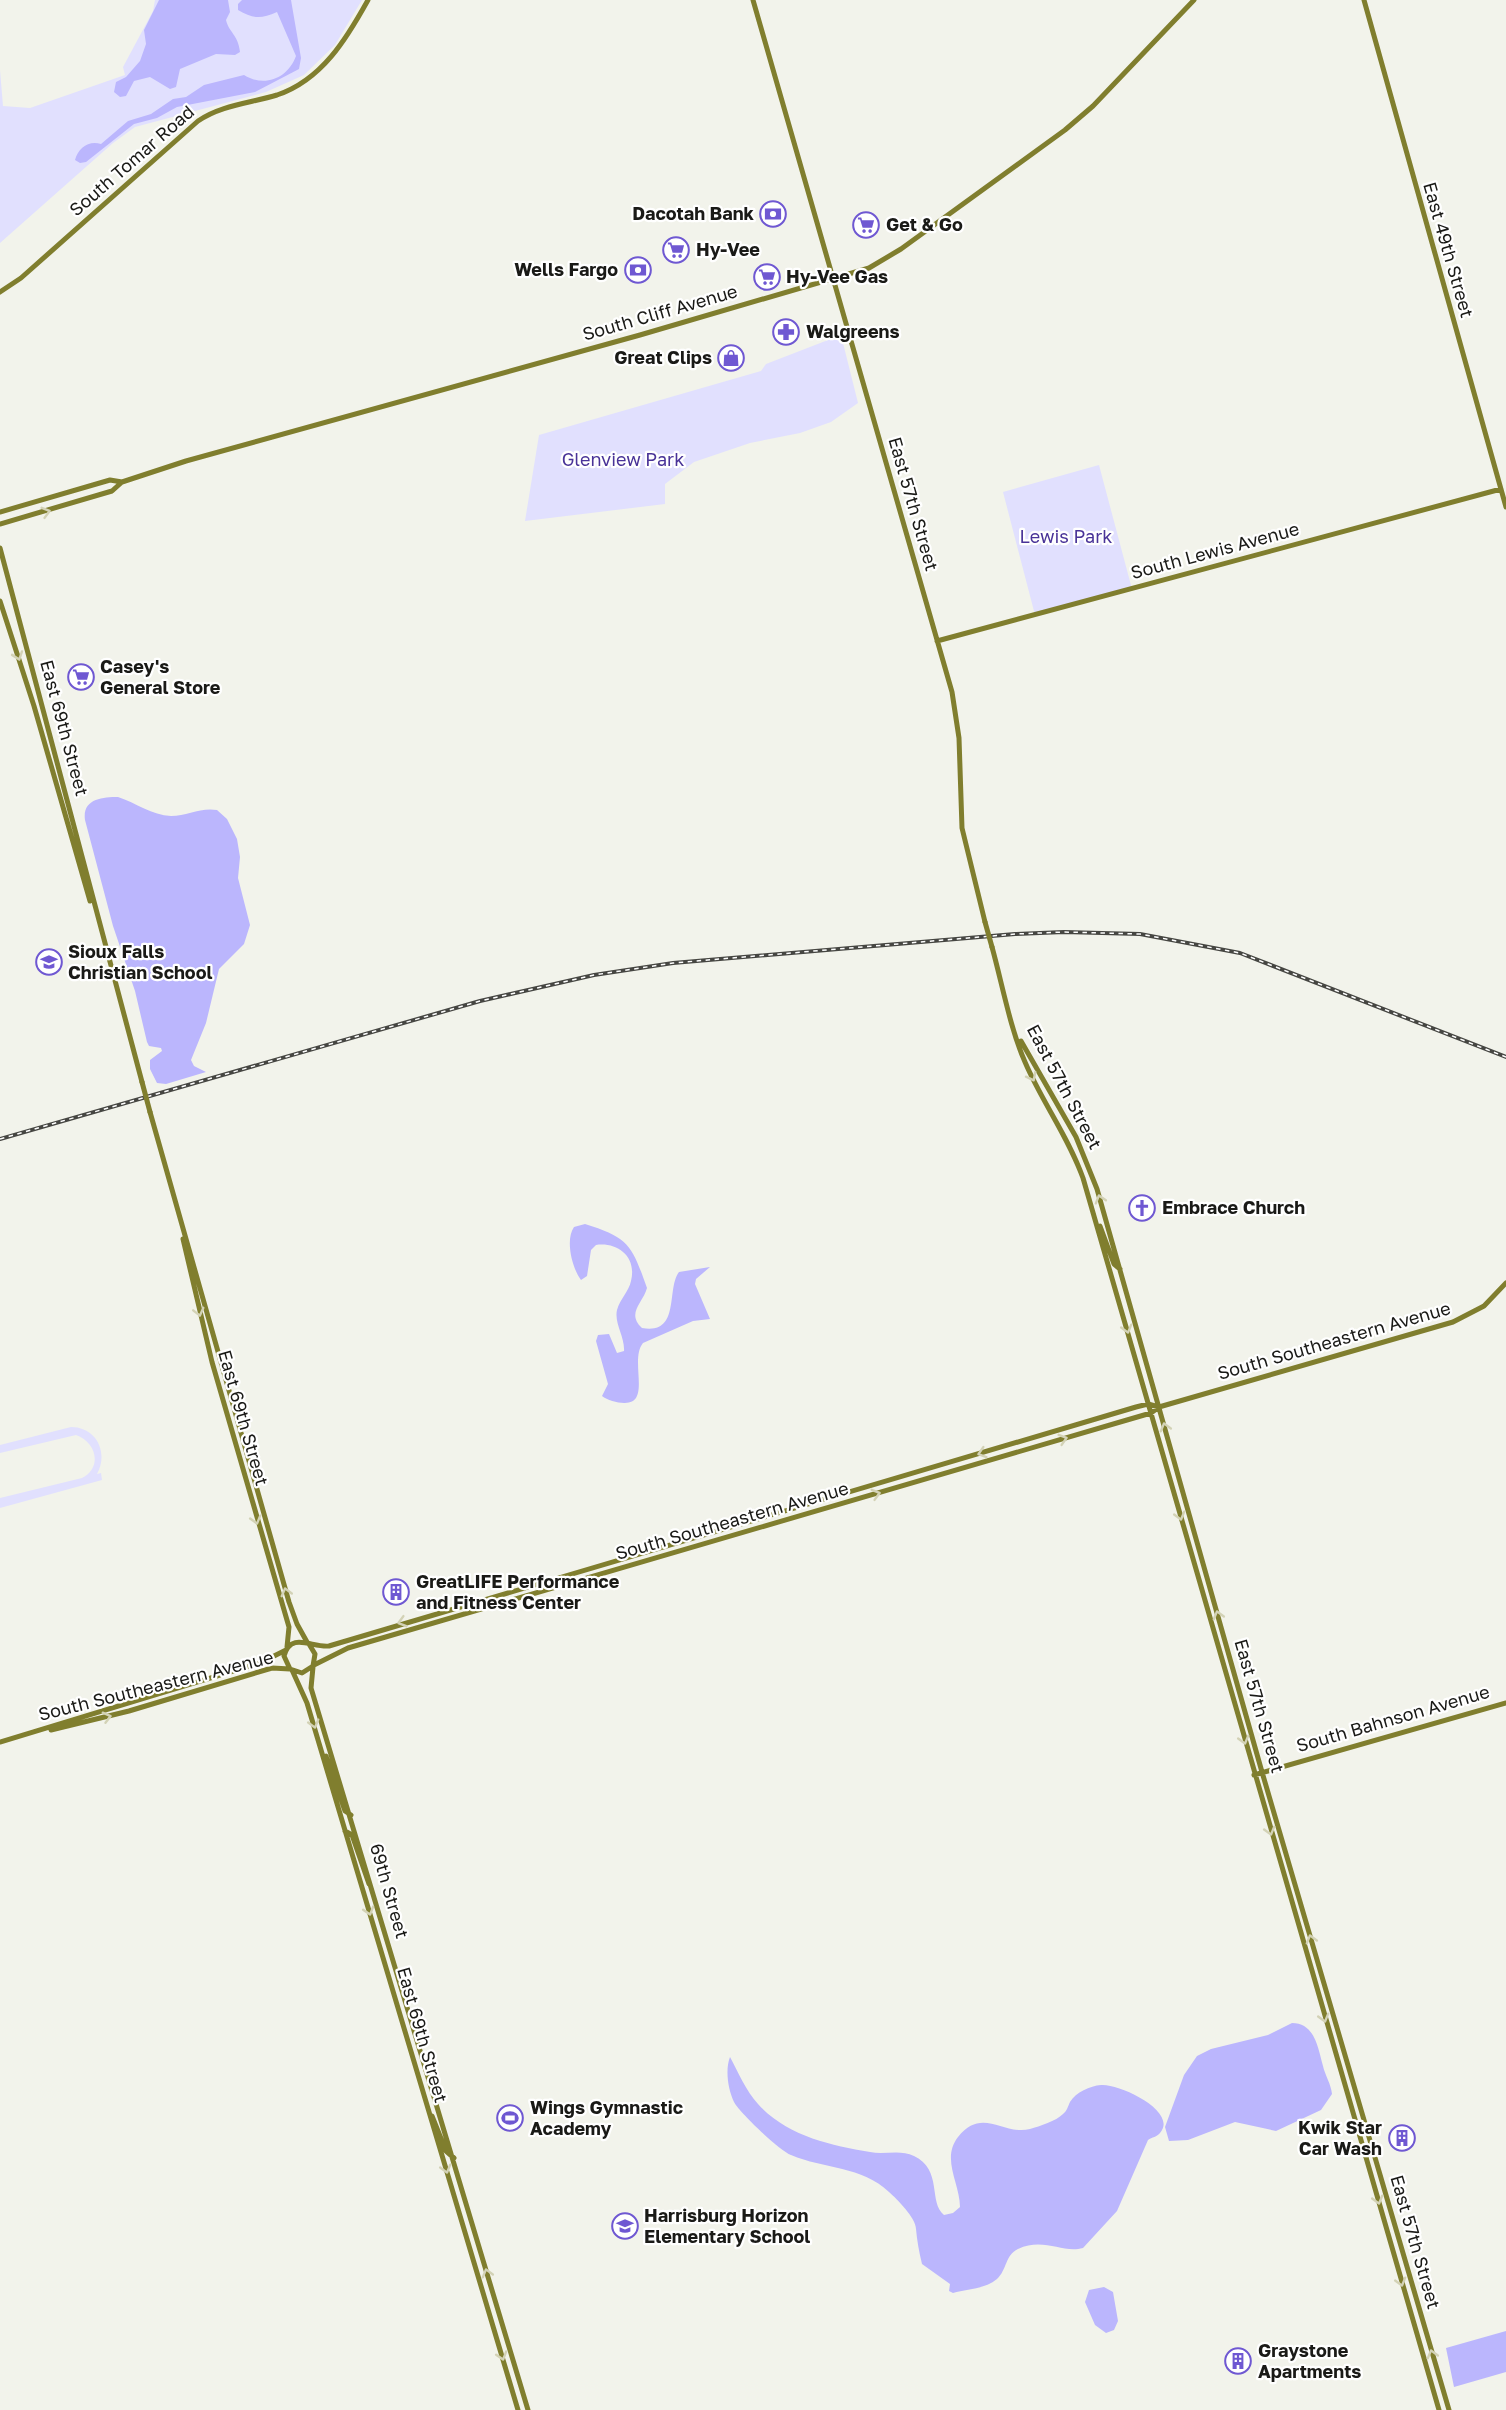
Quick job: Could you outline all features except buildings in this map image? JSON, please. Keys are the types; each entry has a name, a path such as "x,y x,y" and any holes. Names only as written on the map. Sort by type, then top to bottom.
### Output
{"main road":[{"name":"South Tomar Road","path":"0,292 29,272 198,121 216,111 279,94 306,80 320,69 339,48 368,0"},
{"name":"East 57th Street","path":"753,0 955,708 964,843 1013,1022 1026,1064 1072,1150 1093,1211 1439,2410"},
{"name":"South Cliff Avenue","path":"0,524 112,491 122,482 336,418 869,268 892,255 1062,133 1093,106 1194,0"},
{"name":"East 49th Street","path":"1364,0 1506,507"},
{"name":"South Cliff Avenue","path":"0,512 110,480 122,482"},
{"name":"South Lewis Avenue","path":"937,641 1501,489"},
{"name":"East 69th Street","path":"0,548 96,916 172,1193 289,1602 297,1624 309,1644"},
{"name":"East 69th Street","path":"0,601 34,706 84,885 96,916"},
{"name":"East 57th Street","path":"1013,1022 1028,1056 1082,1150 1120,1269 1262,1772 1449,2410"},
{"name":"East 69th Street","path":"172,1193 212,1362 289,1627 286,1649"},
{"path":"1093,1211 1114,1263 1120,1269"},
{"name":"South Southeastern Avenue","path":"313,1665 348,1648 1151,1413 1159,1407 1459,1321 1484,1306 1506,1283"},
{"path":"1148,1404 1159,1407"},
{"name":"South Southeastern Avenue","path":"309,1644 329,1646 1148,1404"},
{"path":"295,1642 309,1644 315,1654 313,1665 305,1672 291,1670 285,1660 286,1649 295,1642"},
{"name":"South Southeastern Avenue","path":"29,1734 100,1710 260,1663 286,1649"},
{"name":"69th Street","path":"313,1665 311,1688 444,2125"},
{"name":"South Southeastern Avenue","path":"0,1742 112,1716 272,1668 291,1670"},
{"name":"East 69th Street","path":"291,1670 304,1694 321,1747 518,2410"},
{"name":"South Bahnson Avenue","path":"1254,1774 1506,1703"},
{"path":"321,1747 331,1767 345,1811 351,1815"},
{"path":"345,1831 352,1835 365,1875 373,1890"},
{"path":"430,2113 436,2121 446,2151 454,2159"},
{"name":"East 69th Street","path":"444,2125 528,2410"}],"green space":[{"path":"155,0 362,0 335,45 304,75 266,92 135,127 113,143 0,243 0,70 3,106 30,108 125,75 123,67 153,11"},
{"name":"Glenview Park","path":"841,335 858,403 831,422 800,433 750,443 694,462 665,484 665,504 525,521 539,435 761,371 766,364"},
{"name":"Lewis Park","path":"1099,465 1132,589 1035,615 1003,492"},
{"path":"71,1427 87,1431 98,1442 102,1457 97,1474 101,1473 102,1480 0,1508 0,1498 82,1478 89,1473 95,1461 92,1449 83,1438 76,1435 0,1453 0,1445"}],"shaded area":[{"path":"159,0 228,0 230,12 226,20 240,52 235,55 216,54 180,69 176,87 170,89 150,77 134,81 126,96 120,97 114,92 116,82 126,77 140,61 146,44 144,30"},
{"path":"242,0 291,0 301,58 299,69 255,92 177,107 157,118 134,124 86,162 80,163 75,160 79,152 88,144 101,144 128,121 151,114 173,99 186,97 204,85 244,75 260,81 268,81 282,75 296,56 277,12 262,17 248,15 238,10 238,4"},
{"path":"118,797 151,811 171,816 217,810 227,819 237,839 240,857 238,878 250,925 244,944 219,969 206,1023 191,1060 194,1066 206,1072 166,1084 157,1083 150,1069 150,1060 162,1051 161,1048 149,1046 147,1042 135,991 113,926 85,820 85,813 90,803 100,799"},
{"path":"585,1224 612,1234 633,1253 647,1288 635,1313 637,1323 642,1328 662,1325 667,1318 675,1280 679,1272 710,1267 696,1279 695,1284 710,1319 693,1321 643,1343 639,1350 637,1396 632,1401 624,1403 602,1396 608,1384 596,1341 598,1335 609,1334 617,1353 624,1351 616,1315 618,1306 630,1285 631,1265 624,1253 618,1249 612,1246 596,1245 591,1250 587,1276 581,1280 572,1261 570,1239 574,1227"},
{"path":"1292,2023 1306,2027 1317,2044 1332,2094 1321,2110 1276,2131 1235,2122 1188,2140 1169,2141 1165,2127 1184,2075 1197,2056 1211,2049 1268,2035"},
{"path":"730,2057 754,2099 769,2115 782,2124 825,2142 876,2153 909,2154 923,2162 929,2169 939,2209 944,2215 953,2213 960,2207 951,2162 953,2145 967,2128 976,2124 993,2124 1020,2130 1034,2128 1060,2117 1080,2092 1101,2085 1120,2089 1144,2100 1161,2116 1164,2125 1159,2134 1148,2140 1117,2211 1083,2248 1068,2249 1036,2245 1018,2249 1011,2255 997,2279 981,2287 953,2293 949,2291 950,2284 922,2264 913,2220 906,2209 889,2192 867,2177 804,2160 785,2152 744,2114 734,2102 730,2091 727,2074"},
{"path":"1104,2287 1113,2292 1118,2321 1114,2330 1106,2333 1095,2325 1085,2302 1089,2290"},
{"path":"1506,2331 1506,2372 1454,2387 1446,2348"}],"railway":[{"path":"0,1139 480,1001 594,975 673,963 1015,934 1064,932 1140,934 1240,953 1506,1057"}],"place":[{"name":"Dacotah Bank","path":"773,214"},
{"name":"Get & Go","path":"866,225"},
{"name":"Hy-Vee","path":"676,250"},
{"name":"Wells Fargo","path":"638,270"},
{"name":"Hy-Vee Gas","path":"767,277"},
{"name":"Walgreens","path":"786,332"},
{"name":"Great Clips","path":"731,358"},
{"name":"Casey's General Store","path":"81,677"},
{"name":"Sioux Falls Christian School","path":"49,962"},
{"name":"Embrace Church","path":"1142,1208"},
{"name":"GreatLIFE Performance and Fitness Center","path":"396,1592"},
{"name":"Wings Gymnastic Academy","path":"510,2118"},
{"name":"Kwik Star Car Wash","path":"1402,2138"},
{"name":"Harrisburg Horizon Elementary School","path":"625,2226"},
{"name":"Graystone Apartments","path":"1238,2361"}]}
